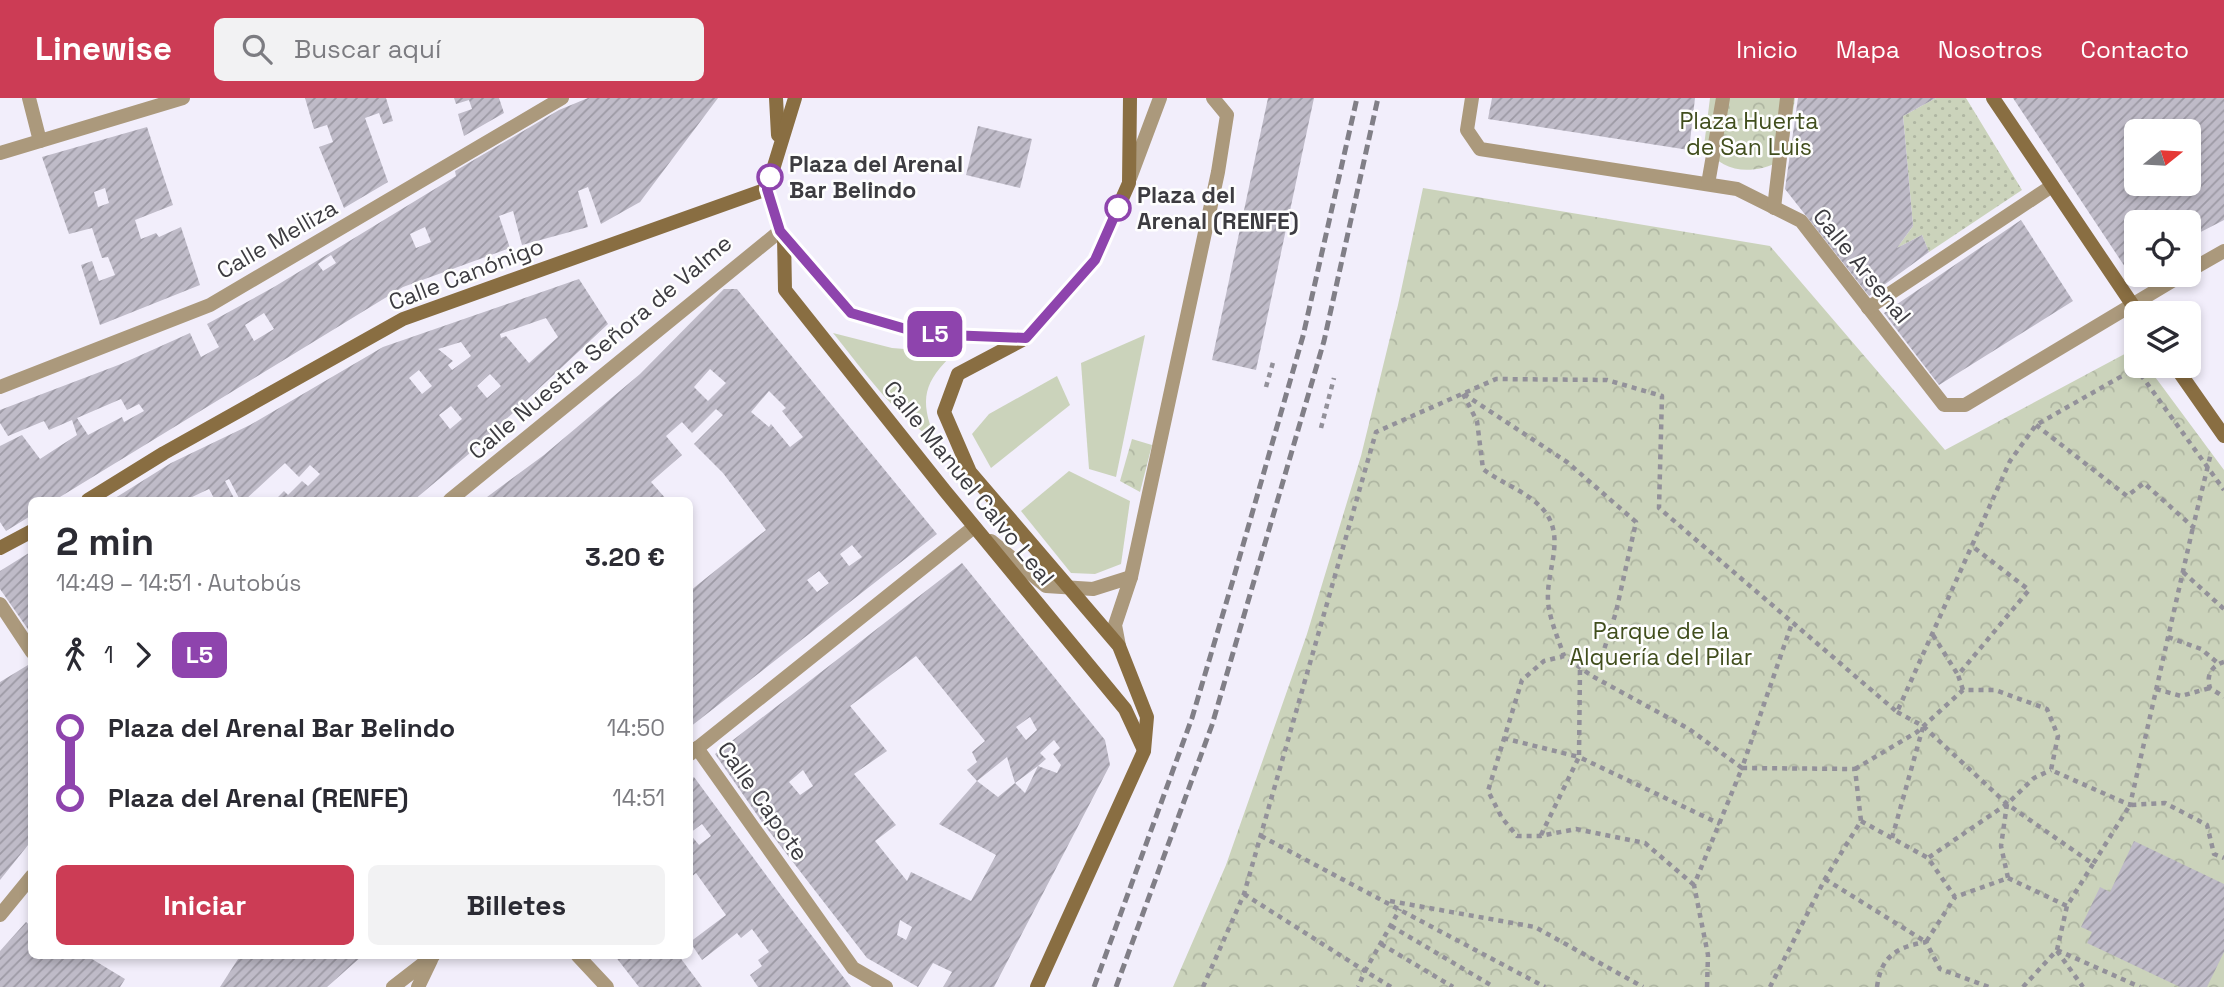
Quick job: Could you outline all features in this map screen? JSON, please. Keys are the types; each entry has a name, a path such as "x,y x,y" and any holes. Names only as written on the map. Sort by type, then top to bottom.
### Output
{"street":[{"path":"29,98 40,141"},
{"path":"0,153 183,98"},
{"name":"Calle Melliza","path":"0,387 210,305 562,98"},
{"path":"776,98 778,146"},
{"path":"794,98 767,189 782,233 851,313 923,334 1026,338 1095,260 1129,183 1160,98"},
{"path":"1129,183 1130,98"},
{"path":"1119,646 1115,625 1132,577 1218,172 1227,115 1213,98"},
{"name":"Calle Arsenal","path":"1472,98 1467,130 1480,149 1737,189 1801,221 1944,405 1965,405 2124,314"},
{"path":"1708,184 1723,98"},
{"path":"1774,208 1787,98"},
{"path":"1993,98 2129,301"},
{"path":"1868,308 2052,186"},
{"name":"Calle Canónigo","path":"93,497 164,453 403,319 767,189"},
{"name":"Calle Manuel Calvo Leal","path":"782,233 785,290 974,527 1125,709 1144,751"},
{"name":"Calle Nuestra Señora de Valme","path":"454,497 753,250 782,233"},
{"path":"2201,264 2224,251"},
{"path":"2144,301 2165,287"},
{"name":"Calle Manuel Calvo Leal","path":"1026,338 958,374 944,412 970,472 1119,646 1147,717 1144,751 1037,987"},
{"path":"2183,378 2224,436"},
{"path":"974,527 1046,586 1093,589 1132,577"},
{"name":"Calle Capote","path":"886,987 853,968 693,751 974,527"},
{"path":"0,548 28,533"},
{"path":"0,604 28,646"},
{"path":"0,915 28,881"},
{"path":"393,987 429,959"},
{"path":"418,987 432,959"},
{"path":"581,959 607,987"}],"path":[{"path":"1266,387 1274,359"},
{"path":"1897,712 2010,461 2036,425 2136,368 2224,490"},
{"path":"1321,428 1334,378"},
{"path":"1203,987 1244,894 1376,432 1496,379 1607,380 1662,396 1659,508 1897,712 1923,726 2007,804 2093,864"},
{"path":"1463,394 1476,421 1483,469 1497,481 1525,495 1548,517 1556,545 1548,575 1549,609 1564,656 1580,667 1689,729 1742,768 1856,769 1923,726 1963,690 1996,690 2047,709 2058,736 2051,770"},
{"path":"1463,394 1567,462 1636,522 1604,653 1580,667"},
{"path":"2036,425 2127,496 2144,483 2193,527"},
{"path":"2023,987 2057,950 2067,906 2130,805 2211,452"},
{"path":"1958,676 2029,590 1972,546"},
{"path":"2183,572 2224,609"},
{"path":"1707,987 1708,955 1694,885 1742,768 1792,623"},
{"path":"1932,634 1958,676 1963,690"},
{"path":"2168,637 2202,649 2222,663 2210,671 2210,688"},
{"path":"1564,656 1544,661 1522,680 1488,791 1502,818 1517,836 1540,836 1576,829 1646,843 1694,885"},
{"path":"1540,836 1578,757 1580,667"},
{"path":"2156,689 2181,696 2210,688"},
{"path":"2210,688 2222,697"},
{"path":"1892,838 1923,726"},
{"path":"1503,738 1578,757 1720,824"},
{"path":"1770,987 1825,879 1861,821 1856,769"},
{"path":"1928,858 2007,804 2034,778 2051,770 2130,805 2165,803 2207,825 2214,854 2224,858"},
{"path":"2007,804 2001,846 2008,878"},
{"path":"1861,821 1928,858 1955,897"},
{"path":"1261,836 1545,987"},
{"path":"1926,943 1955,897 2008,878 2067,906"},
{"path":"1825,879 1926,943 1940,969 1989,987"},
{"path":"1244,894 1391,987"},
{"path":"1383,900 1535,927 1643,987"},
{"path":"1358,987 1401,909"},
{"path":"1391,926 1493,987"},
{"path":"1877,987 1879,972 1890,954 1901,946 1926,943"},
{"path":"1381,944 1453,987"},
{"path":"2057,950 2083,987"},
{"path":"2057,950 2140,987"}],"green space":[{"name":"Plaza Huerta de San Luis","path":"1710,98 1795,98 1786,158 1763,168 1742,170 1721,163 1712,156 1704,146"},
{"path":"1936,98 1966,98 2022,190 1929,252 1922,235 1897,248 1913,226 1903,116"},
{"name":"Parque de la Alquería del Pilar","path":"1423,188 1770,246 1945,450 2124,354 2124,378 2156,378 2224,470 2224,987 1173,987 1226,865 1307,634 1361,456"},
{"path":"833,333 892,348 954,353 936,373 927,392 927,412 935,438 922,431 894,407"},
{"path":"1145,335 1116,477 1089,469 1081,363"},
{"path":"1057,376 1070,405 991,468 972,434 989,414"},
{"path":"1132,439 1152,445 1140,492 1120,481"},
{"path":"1069,471 1130,501 1121,564 1095,574 1071,573 1021,511"}],"building":[{"path":"305,98 386,98 393,121 383,124 379,113 365,118 388,182 344,208 319,147 333,142 327,125 314,129"},
{"path":"454,98 499,98 504,113 464,136 458,114 472,109 469,100 456,104"},
{"path":"588,98 718,98 640,202 601,224 588,187 578,191 588,227 522,245 513,211 499,216 510,248 403,287 60,497 28,497 28,517 6,531 0,522 0,446 22,435 40,459 77,435 72,420 49,430 44,421 8,436 0,423 0,410 121,364 190,333 201,357 219,347 207,324 274,287 456,176 455,171 559,110","holes":["425,227 431,242 416,248 410,234","331,255 336,263 323,271 318,264","264,313 274,329 254,341 245,325","121,399 127,410 139,404 144,411 124,422 122,417 88,435 77,418"]},
{"path":"1268,98 1314,98 1256,370 1212,360"},
{"path":"1492,98 1695,98 1689,150 1488,119"},
{"path":"1798,98 1936,98 1903,116 1913,226 1897,248 1922,235 1929,252 1869,296 1785,189"},
{"path":"2013,98 2224,98 2224,220 2201,232 2201,210 2124,210 2124,265"},
{"path":"978,126 1032,139 1020,188 966,175"},
{"path":"147,127 173,205 135,220 141,239 156,233 159,237 181,227 200,285 100,325 81,265 92,261 99,281 115,275 108,257 102,258 92,228 69,234 42,157","holes":["105,188 109,203 98,207 94,192"]},
{"path":"2021,220 2073,301 1939,385 1884,313"},
{"path":"579,279 608,324 470,453 418,497 278,497 284,491 288,495 302,481 308,486 320,474 310,465 299,477 285,463 248,497 238,497 229,479 225,481 233,497 213,497 209,489 192,497 117,497 171,463 250,425 383,347","holes":["546,318 558,337 529,363 506,336 501,338 500,334","461,342 471,356 452,370 448,365 453,361 438,349","419,370 432,386 422,394 409,378","490,374 501,386 487,398 477,386","451,406 462,419 450,429 439,415"]},
{"path":"724,289 737,289 937,534 693,725 693,589 766,530 723,473 694,444 723,415 716,409 692,433 682,422 666,436 682,455 651,482 664,497 487,497 544,455 640,374","holes":["710,369 726,383 708,401 694,387","769,391 786,408 782,411 803,437 790,447 771,424 769,427 751,412","852,545 862,557 849,566 840,554","819,571 829,583 817,592 807,580"]},
{"path":"28,554 28,629 0,589 0,571"},
{"path":"962,563 1105,740 1110,765 994,987 943,987 952,972 933,963 918,987 867,958 762,822 715,754","holes":["916,656 985,741 972,752 977,762 967,770 977,781 939,824 996,855 971,901 911,872 907,881 875,841 896,825 854,774 887,751 850,706","1030,717 1037,730 1026,740 1016,727","1054,740 1060,748 1053,754 1061,765 1057,773 1038,766 1046,759 1040,753","1007,757 1015,783 998,797 977,781","1038,766 1025,793 1015,783","803,770 813,786 800,795 789,782","900,920 912,927 906,940 897,935"]},
{"path":"28,665 28,845 0,880 0,682"},
{"path":"693,778 851,987 758,987 750,975 762,966 758,960 769,952 752,929 741,938 737,933 702,960 693,946 693,940 726,915 696,873 693,876 693,838 699,845 711,836 702,824 693,831"},
{"path":"2134,841 2224,884 2224,952 2207,987 2180,987 2087,943 2092,932 2081,927 2100,887 2110,892"},
{"path":"26,922 28,959 92,959 125,979 120,987 0,987 0,951"},
{"path":"238,959 359,959 327,987 220,987"},
{"path":"617,959 681,959 702,987 639,987"}],"railway":[{"path":"1094,987 1192,718 1233,580 1303,336 1357,98"},
{"path":"1116,987 1212,725 1324,341 1378,98"}],"bus line":[{"name":"L5","path":"770,177 767,189 780,231 851,313 923,334 1026,338 1095,260 1118,208"}],"place":[{"name":"Plaza del Arenal Bar Belindo","path":"770,177"},
{"name":"Plaza del Arenal (RENFE)","path":"1118,208"}]}
